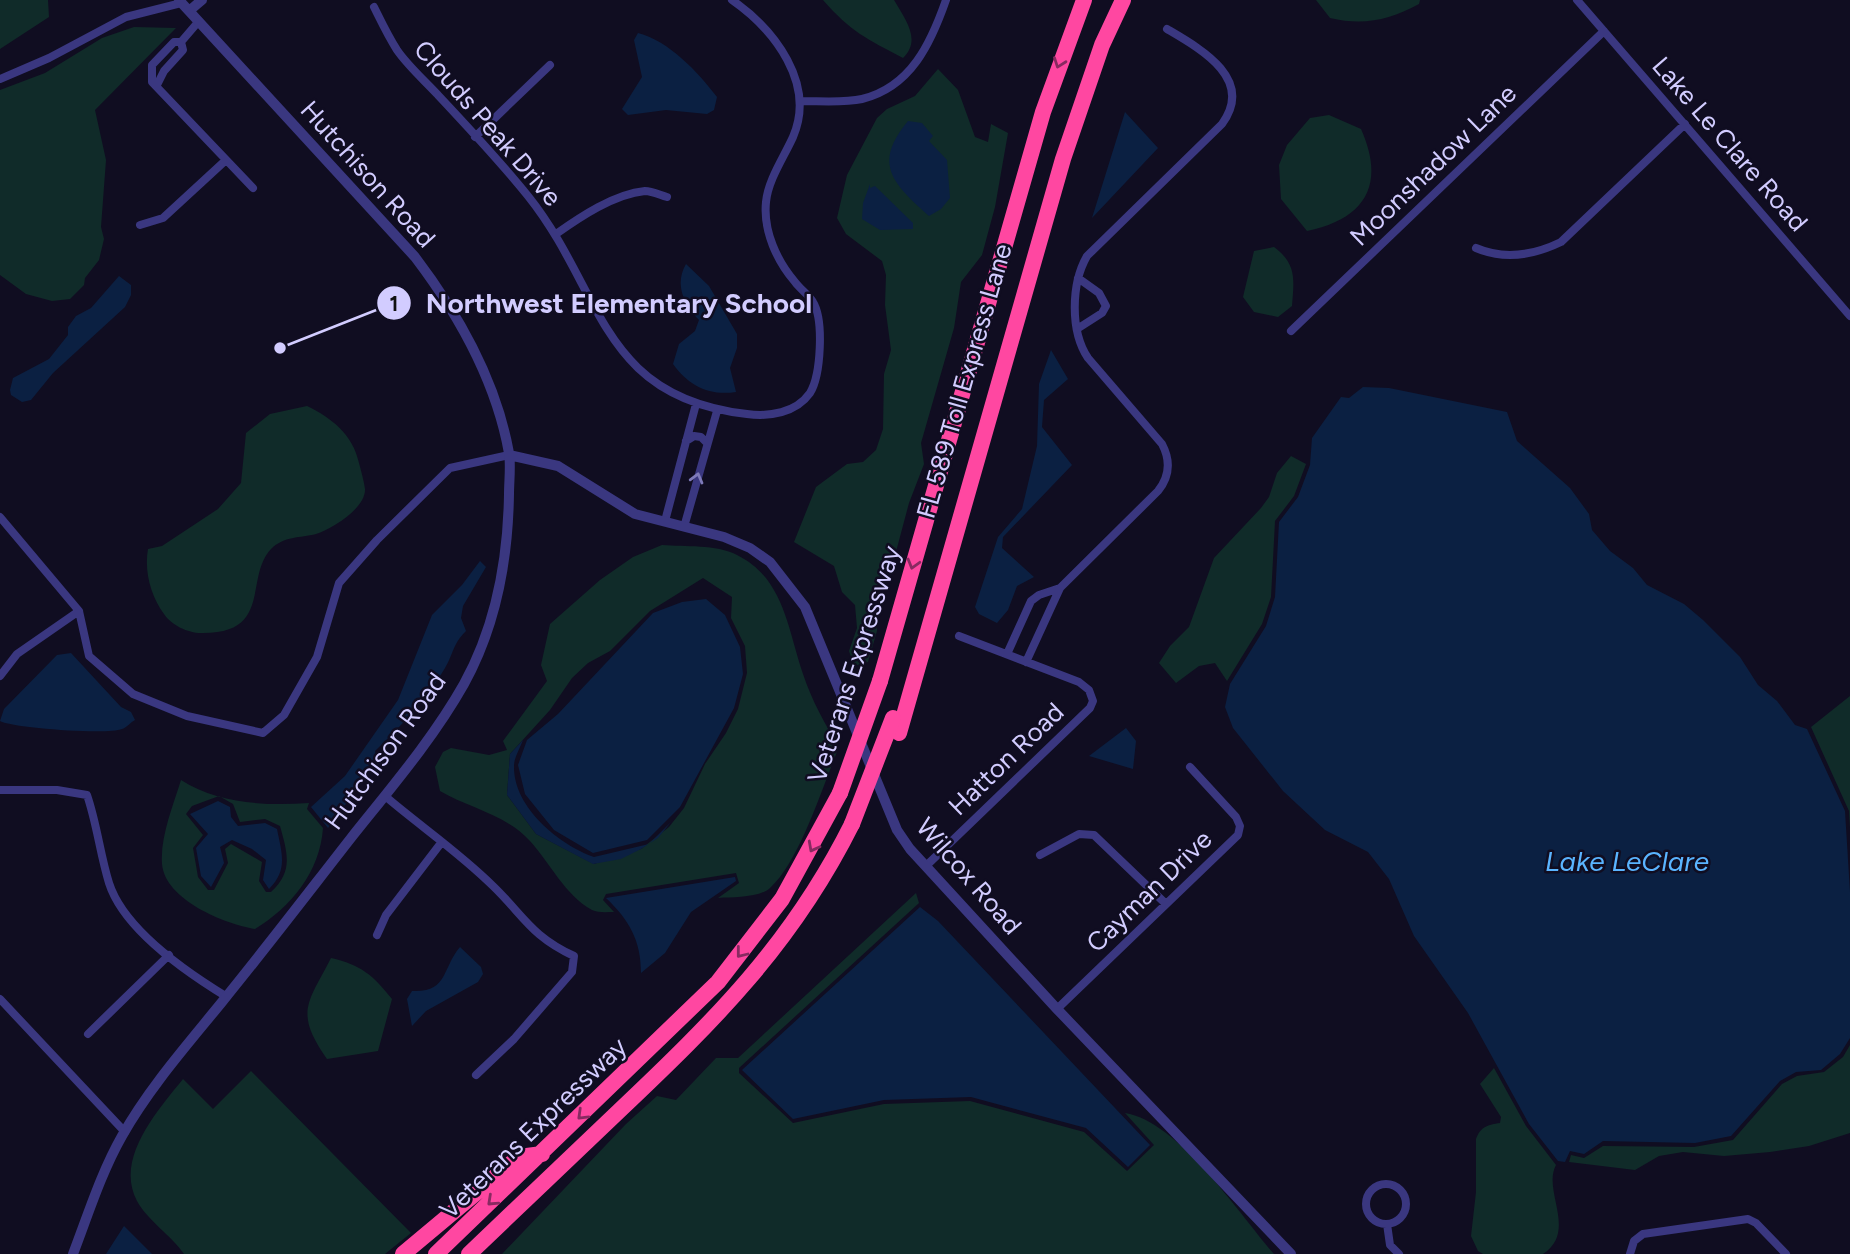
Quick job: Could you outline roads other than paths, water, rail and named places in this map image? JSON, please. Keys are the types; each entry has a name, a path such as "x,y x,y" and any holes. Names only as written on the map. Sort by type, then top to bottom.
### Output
{"highway":[{"name":"Veterans Expressway","path":"436,1254 694,1008 741,954 799,871 840,793 880,681 1042,112 1084,0"},
{"name":"FL 589 Toll Express Lane","path":"897,726 1069,104 1112,0"},
{"path":"482,1254 717,1032 757,988 800,932 854,830 897,726 1062,159 1093,68 1123,0"},
{"path":"469,1254 708,1027 749,982 803,910 854,830"},
{"path":"403,1254 519,1157 542,1154"}],"street":[{"path":"0,79 49,58 126,16 202,0"},
{"name":"Clouds Peak Drive","path":"374,7 398,52 527,195 556,234 614,343 647,376 681,400 717,411 762,416 790,411 810,393 818,368 820,333 814,303 779,263 770,235 766,202 780,160 794,135 802,101 793,69 766,30 732,0"},
{"path":"802,101 861,99 890,88 915,66 934,36 946,0"},
{"name":"Lake Le Clare Road","path":"1577,0 1850,316"},
{"name":"Hutchison Road","path":"74,1254 125,1132 183,1048 385,796 443,718 482,645 497,599 506,551 509,455 485,374 467,334 446,298 415,257 183,5"},
{"path":"199,21 181,42 174,42 152,65 152,82 253,188"},
{"path":"1026,662 1059,588 1158,491 1166,479 1169,465 1162,444 1088,358 1080,345 1077,329 1078,278 1092,250 1222,124 1230,110 1232,89 1223,70 1202,50 1167,29"},
{"name":"Moonshadow Lane","path":"1291,331 1604,31"},
{"path":"157,85 164,71 183,50 181,42"},
{"path":"167,49 177,58"},
{"path":"475,137 550,65"},
{"path":"1476,248 1491,255 1517,254 1541,252 1561,242 1685,124"},
{"path":"140,225 163,218 226,159"},
{"path":"556,234 582,216 614,201 647,191 667,197"},
{"path":"1077,329 1102,313 1106,306 1100,293 1078,278"},
{"path":"665,521 696,404"},
{"path":"684,527 717,411"},
{"path":"686,442 694,436 701,437 706,443"},
{"path":"0,517 79,611 89,656 133,694 187,716 262,733 284,715 317,657 340,583 377,540 450,468 509,455"},
{"name":"Wilcox Road","path":"509,455 558,466 635,514 750,548 786,578 805,607 897,830 1057,1009 1291,1254"},
{"path":"1007,654 1034,598 1059,588"},
{"path":"0,676 17,654 79,611"},
{"path":"1023,617 1041,626"},
{"name":"Hatton Road","path":"927,865 1090,708 1093,695 1085,686 959,636"},
{"name":"Cayman Drive","path":"1057,1009 1238,835 1240,826 1236,817 1189,767"},
{"path":"0,790 57,790 88,795 109,885 125,915 147,938 227,996"},
{"path":"385,796 493,886 527,926 552,946 574,956 572,972 514,1039 475,1074"},
{"path":"1040,855 1079,834 1094,835 1166,904"},
{"path":"377,935 386,915 441,843"},
{"path":"88,1034 169,955"},
{"path":"0,999 125,1132"},
{"path":"1388,1184 1400,1190 1406,1202 1399,1220 1387,1224 1370,1216 1366,1203 1376,1187 1388,1184"},
{"path":"1630,1254 1634,1241 1643,1234 1748,1219 1756,1223 1786,1254"},
{"path":"1387,1224 1390,1245 1399,1254"}],"water":[{"path":"638,33 672,50 692,68 717,97 714,110 707,114 666,110 628,115 622,109 642,77 634,40"},
{"path":"1125,112 1158,148 1092,218"},
{"path":"908,121 922,123 933,136 929,141 947,160 950,198 941,209 929,216 905,194 892,173 889,162 897,136"},
{"path":"870,184 870,188 875,186 913,223 913,229 880,230 862,219 863,203"},
{"path":"686,264 709,286 737,334 737,348 730,368 736,392 700,388 673,364 679,344 695,331 699,320 682,294 681,279"},
{"path":"119,276 131,285 131,295 125,307 53,373 31,400 22,402 11,395 13,378 49,359 68,335 68,327 76,316 91,308"},
{"path":"1051,350 1068,379 1044,400 1042,427 1072,465 1003,537 1002,548 1034,577 1017,586 1008,610 997,623 979,614 975,607 998,537 1022,509 1037,446 1039,384"},
{"name":"Lake LeClare","path":"1363,387 1389,388 1507,412 1517,441 1570,488 1589,514 1592,530 1610,551 1633,568 1647,585 1684,604 1703,620 1740,657 1758,685 1777,701 1795,725 1807,729 1845,811 1850,892 1850,1038 1840,1054 1821,1070 1796,1072 1780,1081 1731,1136 1695,1143 1603,1141 1584,1154 1570,1151 1565,1162 1558,1161 1529,1124 1468,1013 1414,936 1389,879 1368,852 1325,830 1283,791 1233,728 1225,707 1230,684 1266,626 1275,597 1279,522 1298,497 1310,465 1312,438 1341,397 1349,398"},
{"path":"480,561 486,567 463,606 461,618 466,631 445,668 413,712 375,751 378,761 328,828 311,807 345,776 398,700 432,615 462,585"},
{"path":"706,599 725,615 740,647 743,674 734,708 680,807 647,840 593,853 554,830 525,794 518,765 527,740 558,714 653,613 682,602"},
{"path":"71,653 121,707 131,712 135,720 122,729 113,731 40,728 0,721 4,709 57,655"},
{"path":"1126,728 1136,741 1133,769 1089,756"},
{"path":"523,740 514,763 516,781 530,810 553,834 594,857 649,844 621,859 593,864 536,834 507,795 510,754"},
{"path":"218,801 230,807 231,817 238,826 265,823 277,829 282,861 279,875 269,889 263,880 266,860 252,849 232,840 220,847 224,863 211,887 201,876 196,848 208,834 190,814"},
{"path":"671,822 658,838 649,844"},
{"path":"735,877 736,881 691,912 665,953 641,973 639,950 632,931 606,898"},
{"path":"920,907 938,921 1150,1145 1128,1167 1086,1128 971,1097 884,1100 793,1119 742,1070"},
{"path":"460,947 481,967 483,974 478,982 426,1011 412,1026 407,999 412,991 424,991 438,983"},
{"path":"124,1226 152,1254 106,1254"}],"place":[{"name":"Northwest Elementary School","path":"280,348"}]}
